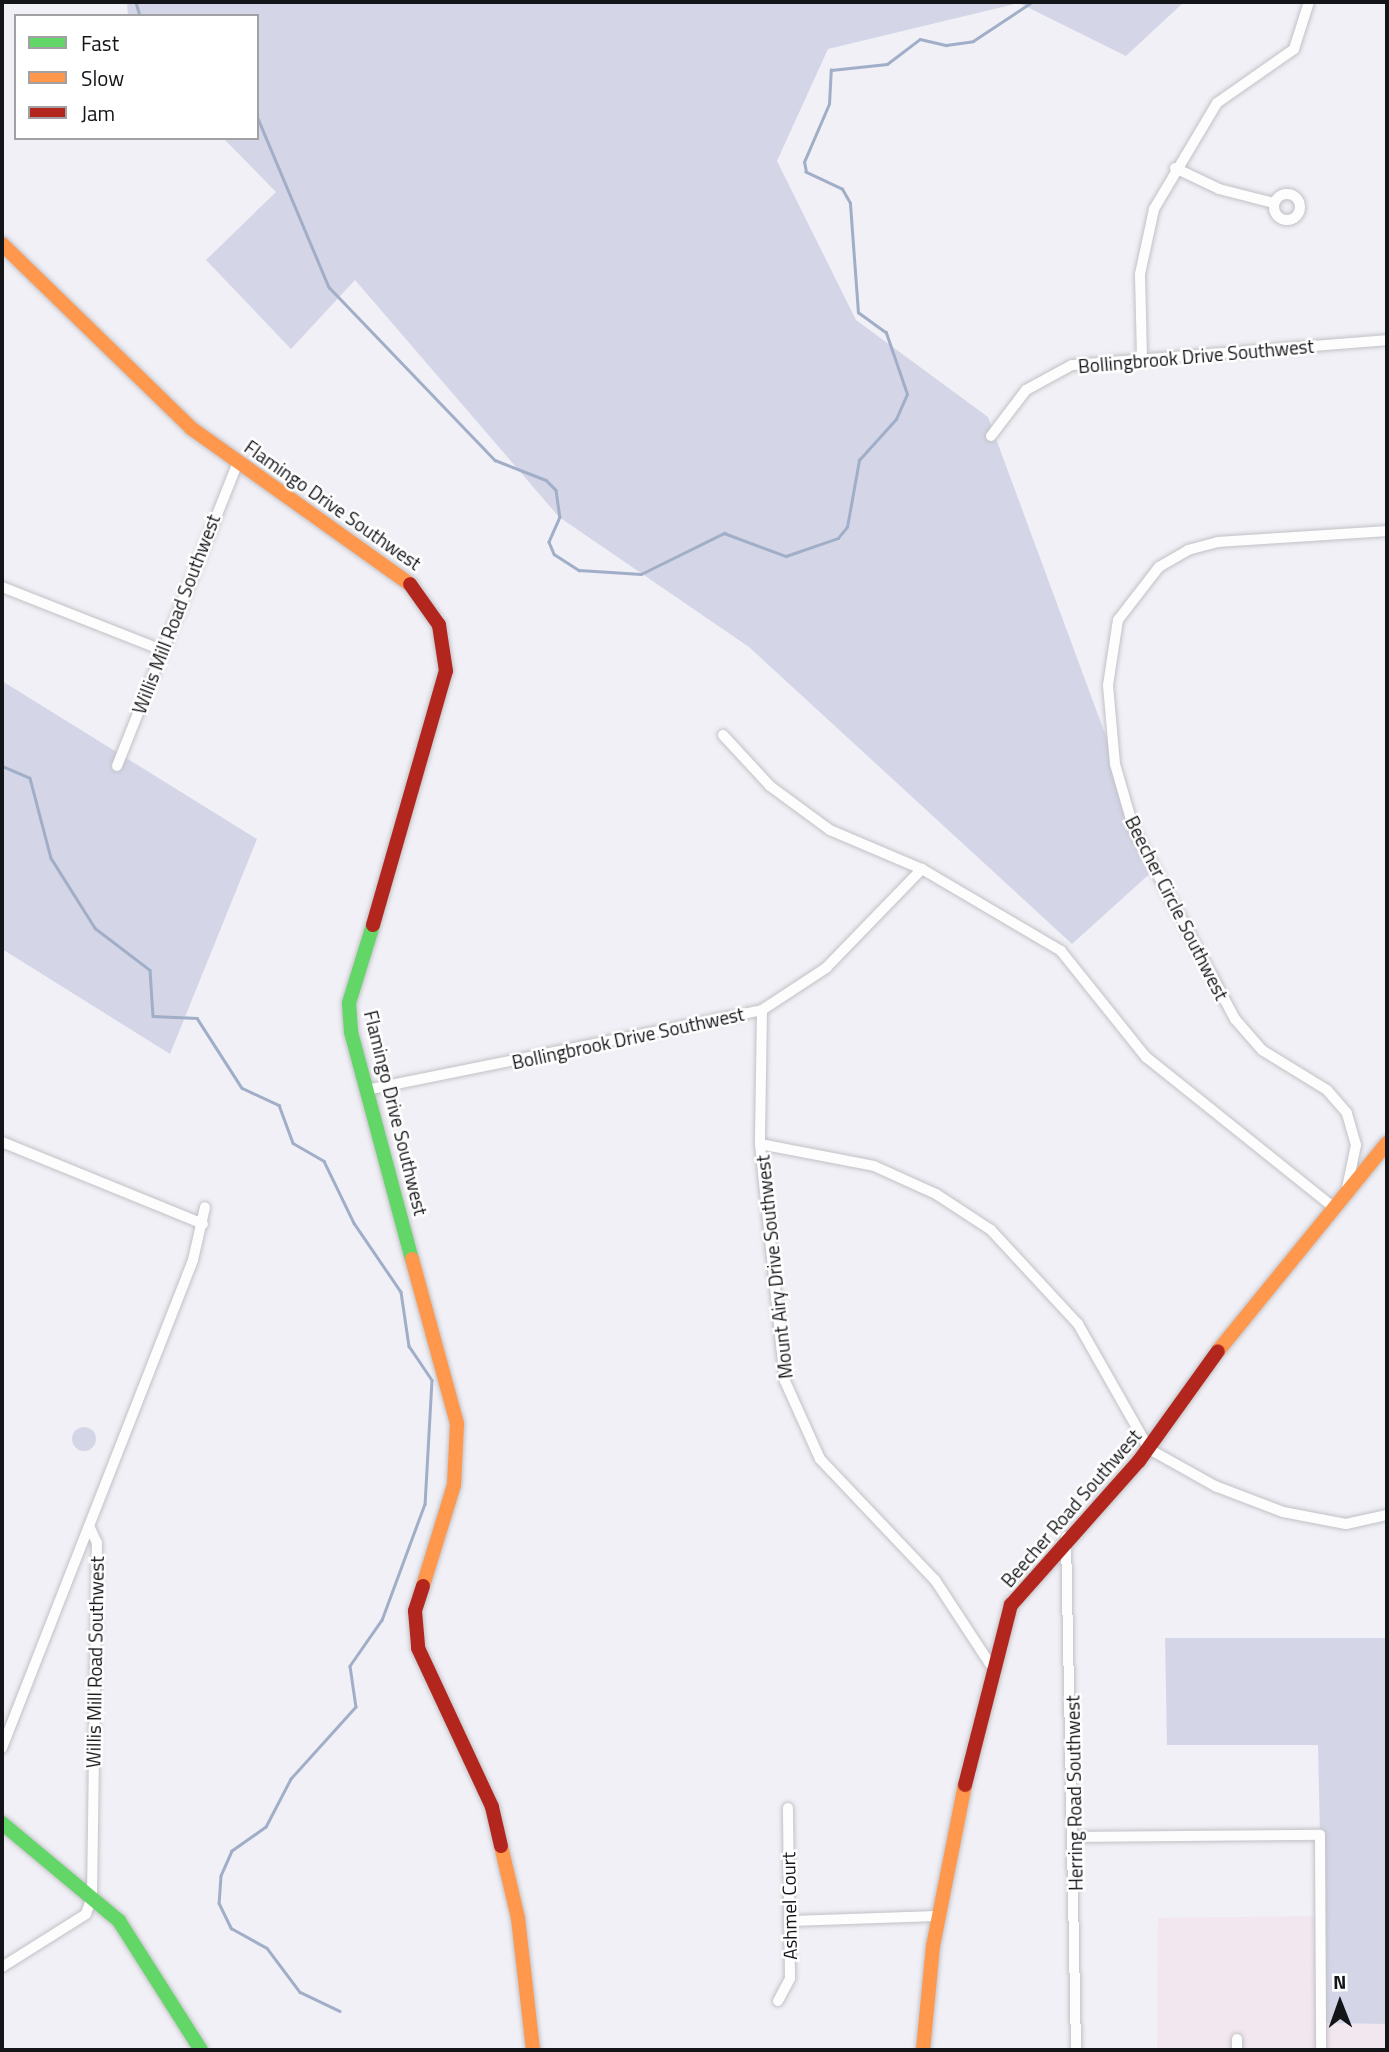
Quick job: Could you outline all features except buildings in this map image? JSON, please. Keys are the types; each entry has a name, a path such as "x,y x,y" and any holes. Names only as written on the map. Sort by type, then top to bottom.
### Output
{"street":[{"path":"1142,357 1142,247 1175,168 1217,103 1294,49 1309,2"},
{"path":"1175,168 1219,189 1274,202"},
{"name":"Flamingo Drive Southwest","path":"2,244 148,391 238,462 405,576 430,606 444,643 442,700 349,989 351,1032 457,1424 454,1485 415,1611 418,1648 492,1807 518,1918 533,2050"},
{"name":"Bollingbrook Drive Southwest","path":"991,436 1016,400 1053,371 1142,357 1387,340"},
{"name":"Willis Mill Road Southwest","path":"117,766 238,462"},
{"name":"Beecher Circle Southwest","path":"1347,1190 1356,1145 1347,1113 1241,1028 1134,830 1115,764 1108,685 1118,620 1143,583 1188,550 1218,541 1387,531"},
{"path":"2,587 162,650"},
{"path":"723,735 770,786 830,830 922,869 1061,951 1146,1057 1333,1207"},
{"name":"Bollingbrook Drive Southwest","path":"366,1090 762,1010 826,968 922,869"},
{"name":"Mount Airy Drive Southwest","path":"762,1010 760,1144 781,1367 796,1414 820,1459 935,1580 990,1664"},
{"path":"2,1142 203,1224"},
{"name":"Beecher Road Southwest","path":"923,2050 939,1916 990,1664 1011,1605 1066,1537 1149,1449 1250,1307 1387,1143"},
{"path":"760,1144 874,1166 936,1194 991,1230 1079,1324 1149,1449 1214,1486 1283,1512 1346,1524 1387,1516"},
{"path":"2,1748 203,1224 205,1207"},
{"name":"Willis Mill Road Southwest","path":"89,1526 97,1543 92,1897"},
{"name":"Herring Road Southwest","path":"1066,1537 1074,1837 1076,2050"},
{"name":"Ashmel Court","path":"778,2001 790,1978 788,1808"},
{"path":"2,1823 92,1897 139,1945 201,2050"},
{"path":"1074,1837 1320,1835 1321,2050"},
{"path":"2,1967 86,1914 92,1897"},
{"path":"789,1921 939,1916"}],"shaded area":[{"path":"127,2 1184,2 1126,56 1019,3 828,49 777,161 856,320 988,417 1155,869 1072,944 749,647 559,517 355,280 291,349 206,260 276,192 225,140 259,140 259,14 128,14"},
{"path":"2,681 257,839 170,1054 2,949"},
{"path":"84,1427 93,1430 96,1439 93,1448 84,1451 75,1448 72,1439 75,1430"},
{"path":"1165,1638 1387,1638 1387,2024 1324,2023 1318,1745 1167,1745"},
{"path":"1322,1916 1324,2023 1387,2024 1387,2050 1157,2050 1158,1918"}],"waterway":[{"path":"136,2 139,14"},
{"path":"259,121 329,287 495,460 546,480 556,490 560,517 549,542 554,554 579,570 641,574 724,533 786,556 838,538 847,527 859,460 896,419 907,394 886,333 858,313 850,203 842,189 806,172 804,162 829,104 831,70 887,64 920,39 946,45 973,41 1032,2"},
{"path":"2,766 30,778 51,858 95,928 150,970 153,1016 197,1018 242,1088 279,1105 293,1143 324,1161 354,1223 401,1292 409,1346 432,1380 425,1504 382,1620 350,1666 356,1707 291,1779 266,1827 232,1851 221,1876 219,1903 231,1928 267,1948 300,1992 340,2011"}],"traffic: fast":[{"path":"373,925 349,1003 351,1032 412,1259"},
{"path":"2,1823 119,1921 201,2050"}],"traffic: slow":[{"path":"2,244 191,428 410,584"},
{"path":"1218,1351 1387,1143"},
{"path":"412,1259 457,1424 454,1485 423,1586"},
{"path":"923,2050 933,1946 965,1785"},
{"path":"501,1846 518,1918 533,2050"}],"traffic: jam":[{"path":"373,925 446,671 439,625 410,584"},
{"path":"965,1785 1011,1605 1139,1461 1218,1351"},
{"path":"423,1586 415,1611 418,1648 492,1807 501,1846"}]}
